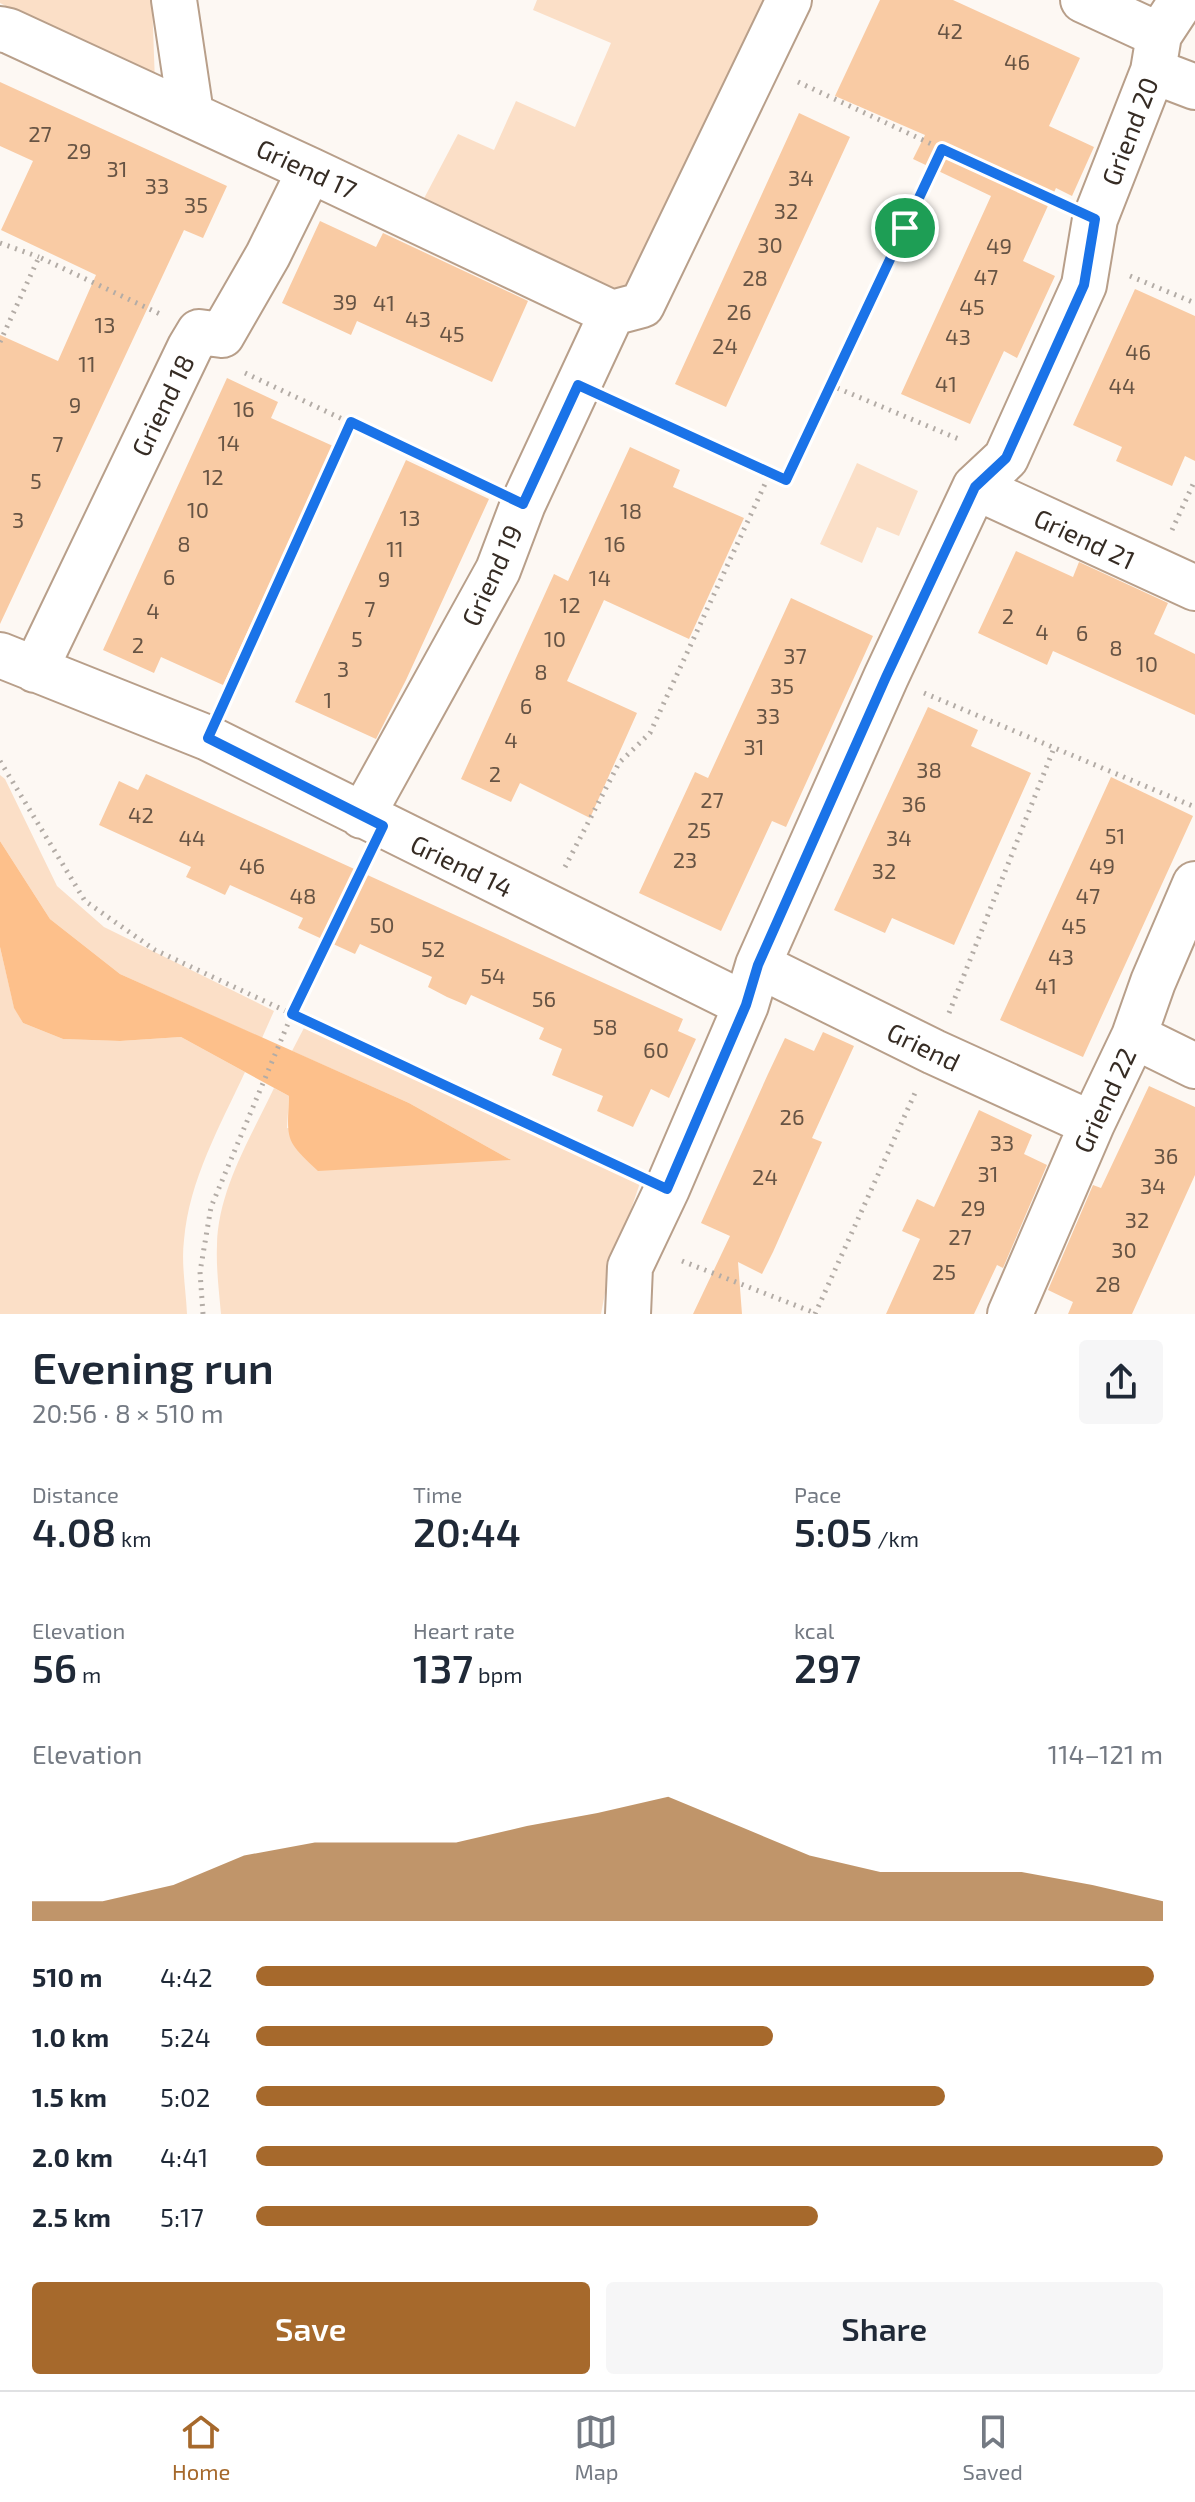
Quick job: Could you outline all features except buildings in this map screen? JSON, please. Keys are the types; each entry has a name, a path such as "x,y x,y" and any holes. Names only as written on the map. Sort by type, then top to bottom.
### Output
{"street":[{"path":"174,0 191,114"},
{"path":"612,313 642,305 789,0"},
{"path":"1083,0 1165,35 1195,87"},
{"name":"Griend 17","path":"0,29 191,114 612,313"},
{"name":"Griend 20","path":"628,1314 630,1267 667,1189 886,677 975,487 1006,458 1084,285 1092,239 1165,35"},
{"name":"Griend 18","path":"18,662 194,340 222,335 268,255 310,170"},
{"name":"Griend 19","path":"372,821 498,570 523,504 612,313"},
{"name":"Griend 21","path":"975,487 1195,588"},
{"name":"Griend 14","path":"18,662 208,738 546,906 752,985"},
{"name":"Griend 22","path":"1010,1314 1092,1124 1134,1036 1153,982 1195,884"},
{"name":"Griend","path":"752,985 934,1052 1092,1124"},
{"path":"1134,1036 1195,1066"}],"path":[{"path":"759,64 942,149 1195,303"},
{"path":"578,385 786,480 942,149"},
{"path":"0,243 39,257 351,422 523,504"},
{"path":"0,342 39,257"},
{"path":"830,385 1006,458"},
{"path":"208,738 351,422"},
{"path":"546,906 619,763 650,733 770,473"},
{"path":"1154,570 1195,480"},
{"path":"886,677 1195,807"},
{"path":"0,761 85,901 155,950 667,1189"},
{"path":"203,1314 200,1272 211,1207 372,821"},
{"path":"641,1245 815,1313"}],"shaded area":[{"path":"0,0 152,0 155,83 0,3"},
{"path":"537,0 772,0 626,291 614,299 420,206 458,134 494,150 516,101 575,127 611,43 533,10"},
{"path":"857,463 918,491 899,536 877,527 862,563 820,544"},
{"path":"0,775 5,779 57,886 104,927 274,1011 262,1038 120,974 50,919 0,841"},
{"path":"0,841 50,919 120,974 409,1103 511,1160 318,1171 299,1153 290,1139 289,1096 181,1037 120,1041 63,1039 23,1023 14,1008 0,947"},
{"path":"0,947 14,1007 23,1023 63,1039 120,1041 181,1037 245,1072 207,1154 192,1196 183,1249 187,1314 0,1314"},
{"path":"305,1026 473,1106 641,1180 608,1277 601,1314 221,1314 217,1254 223,1204 237,1164 274,1088 289,1096 287,1128 509,1159 409,1103 292,1051"}],"route":[{"path":"942,149 1095,219 1084,285 1006,458 975,487 886,677 758,965 746,1005 667,1189 292,1014 383,826 208,738 351,422 523,504 578,385 786,480 905,228 942,149"}]}
